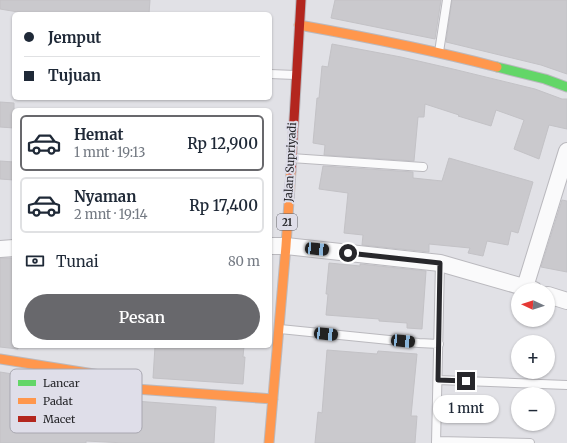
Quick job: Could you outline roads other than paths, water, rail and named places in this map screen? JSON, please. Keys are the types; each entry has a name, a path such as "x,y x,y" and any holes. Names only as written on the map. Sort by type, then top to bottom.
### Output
{"main road":[{"name":"Jalan Supriyadi","path":"269,443 279,329 278,246 290,158 300,0"},
{"path":"299,25 439,52 548,80 567,87"},
{"path":"0,359 59,369"},
{"path":"142,389 273,399"}],"street":[{"path":"531,283 567,151"},
{"path":"278,246 440,263 512,283"},
{"path":"0,249 12,248"},
{"path":"555,298 567,302"}],"lane":[{"path":"439,52 447,0"},
{"path":"272,74 296,75"},
{"path":"290,158 423,167"},
{"path":"440,263 436,442 530,443"},
{"path":"279,329 439,344"},
{"path":"438,380 567,385"}]}
